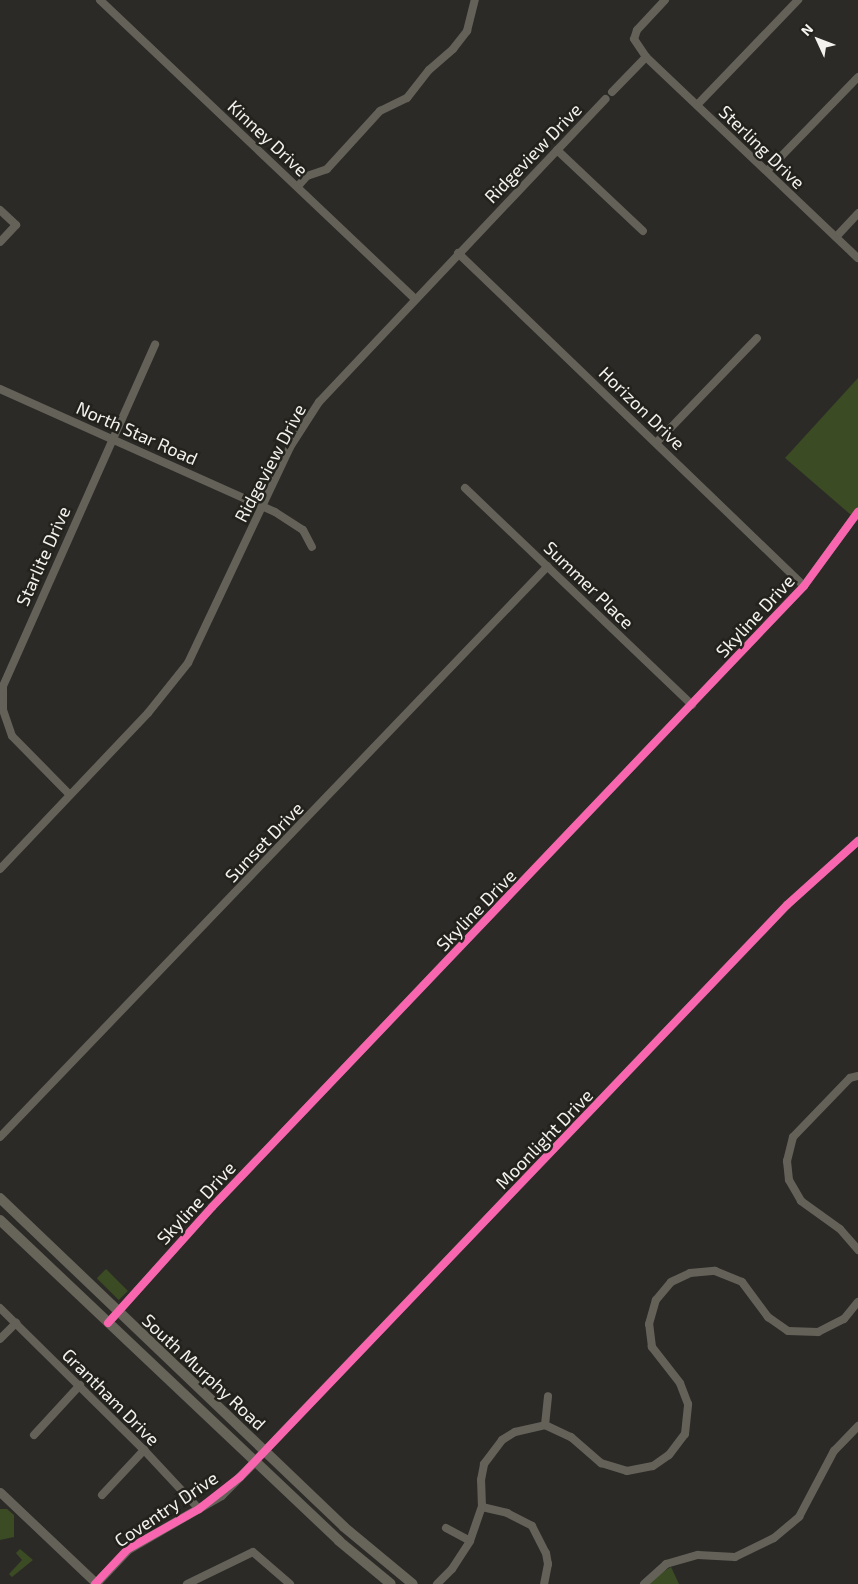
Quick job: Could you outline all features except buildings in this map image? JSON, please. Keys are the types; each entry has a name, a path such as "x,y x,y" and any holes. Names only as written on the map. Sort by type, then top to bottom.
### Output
{"main road":[{"name":"South Murphy Road","path":"0,1198 344,1527 413,1584"},
{"name":"South Murphy Road","path":"0,1220 339,1541 391,1584"}],"street":[{"name":"Kinney Drive","path":"100,0 415,299"},
{"path":"298,186 307,176 327,169 380,111 407,98 429,70 453,49 467,30 475,0"},
{"name":"Sterling Drive","path":"665,0 637,30 634,38 646,57 858,258"},
{"path":"697,105 798,0"},
{"name":"Ridgeview Drive","path":"0,869 69,794 148,713 188,663 261,506 311,412 458,253 646,57"},
{"path":"767,171 858,77"},
{"path":"557,150 644,231"},
{"path":"0,210 16,225 0,242"},
{"path":"836,237 858,213"},
{"name":"Horizon Drive","path":"458,253 657,442 804,586"},
{"path":"657,442 757,338"},
{"name":"Starlite Drive","path":"69,794 12,736 3,710 3,686 155,344"},
{"name":"North Star Road","path":"0,389 112,438 293,522 308,535 312,547"},
{"name":"Summer Place","path":"465,488 692,705"},
{"name":"Skyline Drive","path":"108,1322 212,1207 804,586 858,512"},
{"name":"Sunset Drive","path":"0,1137 548,566"},
{"name":"Moonlight Drive","path":"255,1461 787,905 858,840"},
{"path":"858,1076 850,1078 793,1137 787,1161 789,1180 801,1201 840,1229 858,1250"},
{"path":"437,1584 452,1569 470,1541 482,1507 481,1480 491,1452 516,1432 545,1425 571,1437 601,1463 614,1468 640,1470 669,1455 685,1434 688,1404 680,1383 652,1347 649,1324 656,1300 671,1282 690,1274 715,1271 742,1282 768,1317 788,1331 818,1332 844,1319 858,1302"},
{"name":"Grantham Drive","path":"0,1308 80,1385 199,1509"},
{"path":"0,1339 16,1323"},
{"path":"34,1435 80,1385"},
{"path":"545,1425 548,1396"},
{"path":"644,1584 666,1564 698,1556 734,1557 774,1538 799,1517 834,1451 858,1426"},
{"path":"102,1495 144,1450"},
{"name":"Coventry Drive","path":"96,1584 128,1549 221,1495 255,1461"},
{"path":"0,1492 96,1584"},
{"path":"482,1507 507,1513 532,1526 546,1553 548,1564 544,1584"},
{"path":"446,1528 470,1541"},
{"path":"187,1584 253,1552 290,1584"}],"green space":[{"path":"858,378 858,521 785,458"},
{"path":"106,1269 128,1291 119,1300 97,1278"},
{"path":"0,1509 7,1509 14,1515 14,1537 0,1540"},
{"path":"20,1549 33,1560 12,1577 9,1574 22,1560 16,1553"},
{"path":"671,1567 679,1584 648,1584 659,1574"}],"cycle path":[{"path":"108,1323 212,1207 804,586 858,512"},
{"path":"95,1584 128,1549 199,1509 240,1477 787,905 858,841"}]}
